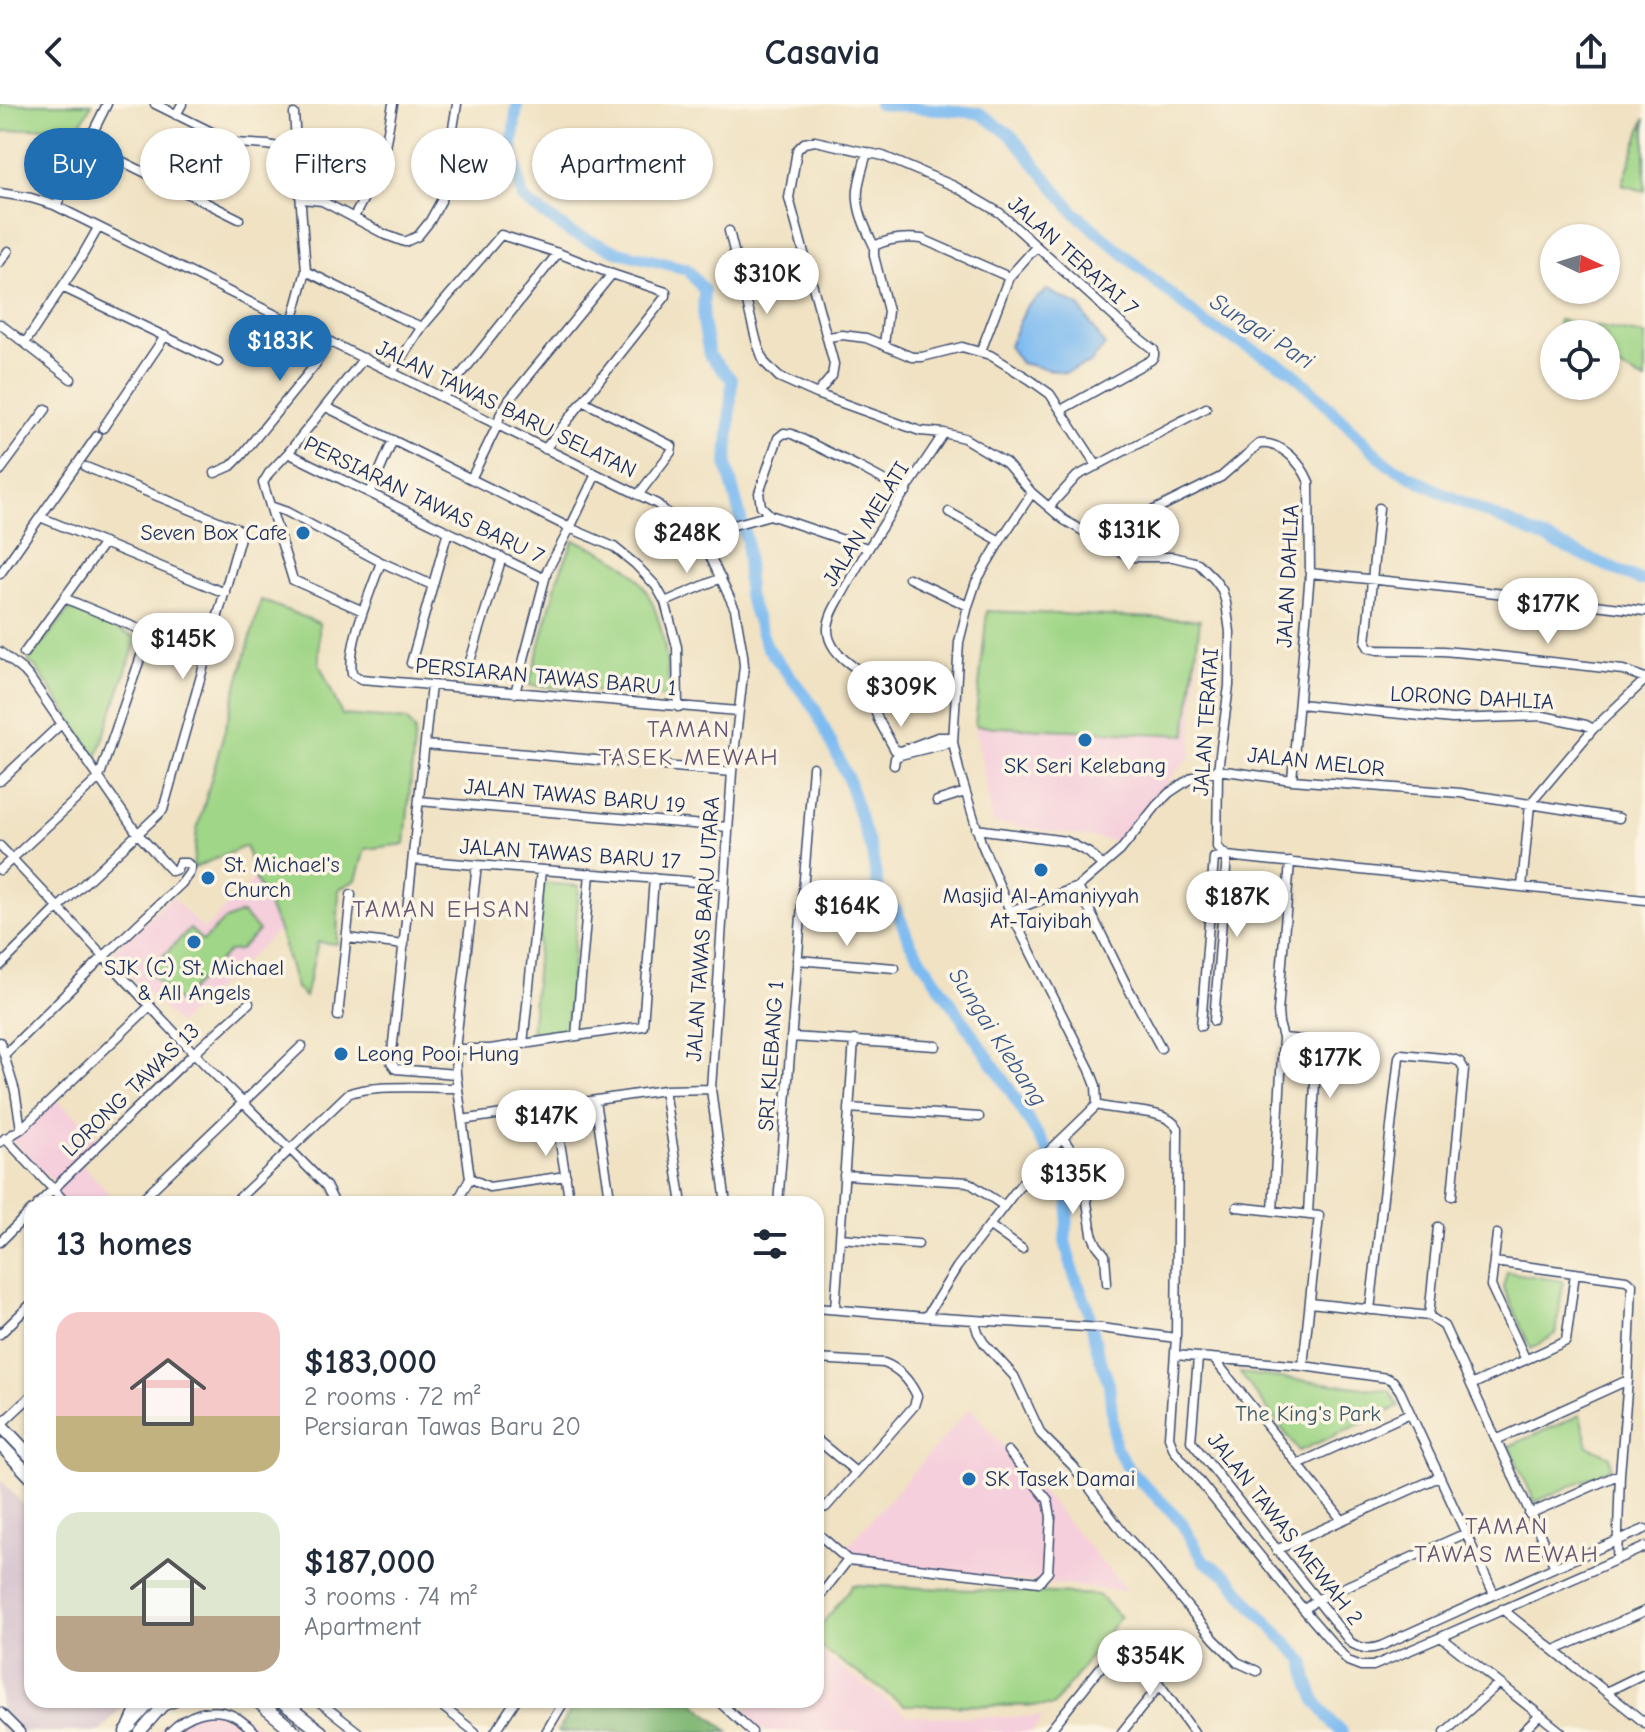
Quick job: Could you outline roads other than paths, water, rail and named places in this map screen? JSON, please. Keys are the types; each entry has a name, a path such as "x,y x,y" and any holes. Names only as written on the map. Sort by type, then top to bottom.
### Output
{"highway":[{"path":"0,1424 24,1450"},
{"path":"13,1438 24,1444"},
{"path":"1,1445 24,1459"},
{"path":"1,1445 24,1469"},
{"path":"132,1730 139,1708"},
{"path":"263,1708 295,1732"},
{"path":"300,1708 321,1732"}],"main road":[{"path":"132,1730 157,1708"}],"street":[{"path":"95,128 107,104"},
{"path":"155,104 234,143 266,146"},
{"path":"176,115 182,104"},
{"path":"354,217 382,163 393,104"},
{"path":"317,200 405,242 418,236 441,201 457,104"},
{"path":"294,114 295,128"},
{"name":"JALAN TERATAI 7","path":"817,394 832,376 834,364 789,198 797,150 812,140 883,156 954,186 1000,213 1153,349 1155,354 1151,360 1061,410"},
{"path":"867,152 858,203 874,246 888,311 884,345"},
{"path":"124,162 239,219"},
{"name":"JALAN TAWAS BARU SELATAN","path":"0,193 56,206 660,505 685,528"},
{"path":"56,206 59,200"},
{"path":"292,322 306,271 302,200"},
{"path":"25,343 98,228"},
{"name":"JALAN TERATAI","path":"729,231 757,343 764,362 779,377 920,431 964,438 1006,463 1032,493 1064,520 1133,557 1173,557 1198,563 1222,590 1230,632 1230,670 1218,770 1217,847 1227,856 1214,1021"},
{"path":"392,372 422,327 501,235 665,291 666,296 545,449"},
{"path":"874,246 891,239 922,239 1009,277"},
{"path":"981,351 1009,277 1036,247"},
{"path":"0,262 8,251"},
{"path":"443,397 558,253"},
{"path":"306,271 422,327"},
{"path":"471,479 500,415 515,392 612,274"},
{"path":"62,287 218,362"},
{"path":"0,324 71,379"},
{"path":"828,337 852,335 866,338 912,357 962,347 981,351 1050,394 1097,466"},
{"path":"103,428 165,336"},
{"path":"215,473 231,466 241,456 315,365 329,342"},
{"path":"364,358 263,483 293,580 363,611 381,562"},
{"path":"583,401 672,446 671,452 638,495"},
{"path":"326,407 614,547 635,564 656,586 665,602 677,647 678,707"},
{"path":"1049,507 1077,476 1206,408"},
{"path":"0,471 46,409"},
{"path":"867,548 770,515 761,506 759,493 778,438 784,433 792,434 906,492"},
{"name":"JALAN MELATI","path":"944,433 867,548 828,626 834,648 864,672 956,687"},
{"path":"0,574 97,436"},
{"path":"370,493 393,440"},
{"name":"JALAN DAHLIA","path":"1107,545 1120,538 1148,513 1221,477 1259,444 1274,445 1297,460 1309,482 1310,573 1292,780"},
{"name":"PERSIARAN TAWAS BARU 7","path":"288,453 545,579"},
{"path":"0,966 163,810 240,531 86,467"},
{"path":"515,693 547,571 596,474"},
{"path":"926,1317 949,1279 1039,1161 1097,1105 1096,1086 1090,1070 1010,911 976,829 952,740 959,642 968,606 976,582 1032,493"},
{"path":"270,506 432,585"},
{"path":"1379,508 1366,643 1369,648 1443,651 1623,670 1645,679 1593,729 1530,804 1522,887"},
{"path":"949,512 1000,541"},
{"path":"697,539 770,515"},
{"path":"40,517 225,593"},
{"name":"JALAN TAWAS BARU UTARA","path":"685,528 709,554 735,609 744,666 732,772 711,1089 725,1196"},
{"path":"411,663 448,531"},
{"path":"24,653 104,543"},
{"path":"467,671 502,557"},
{"path":"1310,573 1645,611"},
{"path":"665,602 721,578"},
{"path":"909,578 968,606"},
{"path":"64,598 207,657"},
{"name":"PERSIARAN TAWAS BARU 1","path":"363,611 350,662 352,674 361,679 738,711"},
{"path":"0,870 99,778 149,633"},
{"path":"0,652 24,671 137,833 172,871 177,869 179,863 191,867 182,883 5,1054"},
{"path":"864,672 863,687 895,750 901,751 938,737 952,740"},
{"path":"431,685 391,1062 396,1069 456,1074"},
{"name":"LORONG DAHLIA","path":"1299,704 1452,719 1543,716 1593,729"},
{"path":"0,781 61,724"},
{"path":"894,765 895,758 900,755 952,740"},
{"path":"425,745 732,772"},
{"name":"SRI KLEBANG 1","path":"779,1196 813,767"},
{"name":"JALAN MELOR","path":"1010,911 1078,887 1120,851 1169,793 1193,777 1218,770 1292,780 1460,793 1619,818"},
{"path":"937,801 965,792"},
{"name":"JALAN TAWAS BARU 19","path":"419,801 728,827"},
{"path":"976,829 1066,841 1089,853 1103,866"},
{"path":"0,846 194,1053 326,1186 331,1196"},
{"path":"1201,1026 1214,858 1227,856 1290,862 1645,900"},
{"name":"JALAN TAWAS BARU 17","path":"413,860 724,884"},
{"path":"1273,1211 1283,1038 1278,1012 1290,862"},
{"path":"460,1196 470,1178 455,1049 477,865"},
{"path":"523,1044 541,870"},
{"path":"576,1036 590,873"},
{"path":"455,1049 490,1049 643,1026 654,878"},
{"path":"1078,887 1161,1048"},
{"path":"338,1016 351,895"},
{"path":"802,895 856,901"},
{"path":"347,938 404,945"},
{"path":"797,960 895,968"},
{"name":"LORONG TAWAS 13","path":"46,1196 249,1003"},
{"path":"60,1196 3,1140 21,1129 150,1006"},
{"path":"791,1037 936,1046"},
{"path":"1283,1038 1314,1041 1317,1045 1308,1214"},
{"path":"835,1309 854,1040"},
{"path":"0,1042 15,1091 21,1129"},
{"path":"145,1196 302,1046"},
{"path":"1370,1310 1401,1054 1453,1059 1460,1062 1464,1069 1452,1196"},
{"path":"405,1088 407,1070"},
{"path":"241,1196 348,1094 391,1088 458,1088"},
{"path":"462,1120 664,1090 711,1089"},
{"path":"664,1090 681,1196"},
{"path":"595,1101 610,1196"},
{"path":"1097,1105 1160,1114 1178,1128 1176,1338 1169,1437 1174,1450 1348,1661 1354,1665 1373,1666 1645,1547"},
{"path":"554,1106 569,1196"},
{"path":"849,1108 979,1117"},
{"path":"1059,1141 1075,1156 1083,1177 1092,1234 1105,1255 1107,1283"},
{"path":"844,1175 968,1182 1004,1206"},
{"path":"470,1178 489,1187 566,1176"},
{"path":"1237,1207 1319,1216 1303,1366"},
{"path":"0,1242 24,1218"},
{"path":"990,1226 1022,1249"},
{"path":"1429,1316 1438,1227"},
{"path":"1497,1234 1491,1286 1526,1360"},
{"path":"840,1238 918,1244"},
{"path":"1494,1262 1626,1280 1632,1284 1617,1559"},
{"path":"1471,1385 1566,1341 1575,1273"},
{"path":"1310,1303 1429,1316 1444,1326 1555,1567"},
{"path":"824,1308 1101,1328 1176,1338"},
{"path":"0,1334 24,1311"},
{"path":"974,1320 984,1343 1014,1376 1041,1434 1073,1466 1119,1528 1214,1639 1237,1662 1257,1671"},
{"path":"1175,1355 1303,1366 1387,1378 1395,1383 1494,1594"},
{"name":"JALAN TAWAS MEWAH 2","path":"1198,1358 1191,1441 1351,1643 1361,1648 1371,1650 1645,1529"},
{"path":"824,1359 893,1366 917,1396 914,1406 824,1508"},
{"path":"1214,1359 1342,1520"},
{"path":"1496,1440 1628,1380"},
{"path":"0,1424 24,1402"},
{"path":"1298,1464 1410,1413"},
{"path":"824,1446 856,1472"},
{"path":"824,1539 848,1560 1039,1582 1048,1572 1051,1517 1048,1500 1008,1451"},
{"path":"1529,1514 1620,1474"},
{"path":"1276,1550 1439,1477"},
{"path":"1304,1610 1316,1600 1464,1534"},
{"path":"824,1591 848,1560"},
{"path":"1502,1609 1645,1723"},
{"path":"1555,1650 1645,1611"},
{"path":"1441,1637 1561,1732"},
{"path":"1049,1732 1121,1642 1126,1641 1194,1732"},
{"path":"1606,1692 1645,1673"},
{"path":"1445,1732 1499,1683"},
{"path":"1122,1732 1160,1685"},
{"path":"327,1708 358,1732"},
{"path":"444,1708 475,1732"},
{"path":"495,1732 511,1708"},
{"path":"546,1732 560,1708"},
{"path":"726,1708 752,1732"},
{"path":"0,1712 20,1732"},
{"path":"170,1732 186,1717 213,1712 232,1715 254,1732"},
{"path":"1523,1732 1540,1715"}],"water":[{"path":"1047,290 1079,306 1105,346 1090,363 1065,373 1021,363 1009,346 1026,307"}],"waterway":[{"name":"Sungai Klebang","path":"517,104 512,146 523,199 571,233 619,252 687,269 704,290 703,321 709,355 732,380 727,466 747,542 748,595 767,647 814,707 847,776 872,853 880,899 897,911 910,943 1003,1079 1064,1178 1069,1203 1065,1241 1109,1384 1115,1446 1129,1470 1179,1519 1204,1561 1228,1576 1304,1661 1317,1703 1342,1732"},
{"name":"Sungai Pari","path":"879,104 979,113 1011,135 1075,213 1206,324 1292,371 1387,464 1444,494 1645,580"}],"place":[{"name":"Seven Box Cafe","path":"303,533"},
{"name":"SK Seri Kelebang","path":"1085,740"},
{"name":"Masjid Al-Amaniyyah At-Taiyibah","path":"1041,870"},
{"name":"St. Michael's Church","path":"208,878"},
{"name":"SJK (C) St. Michael & All Angels","path":"194,942"},
{"name":"Leong Pooi Hung","path":"341,1054"},
{"name":"SK Tasek Damai","path":"969,1479"}],"district":[{"name":"TAMAN TASEK MEWAH","path":"689,743"},
{"name":"TAMAN EHSAN","path":"442,909"},
{"name":"TAMAN TAWAS MEWAH","path":"1507,1540"}],"park label":[{"name":"The King's Park","path":"1308,1414"}]}
